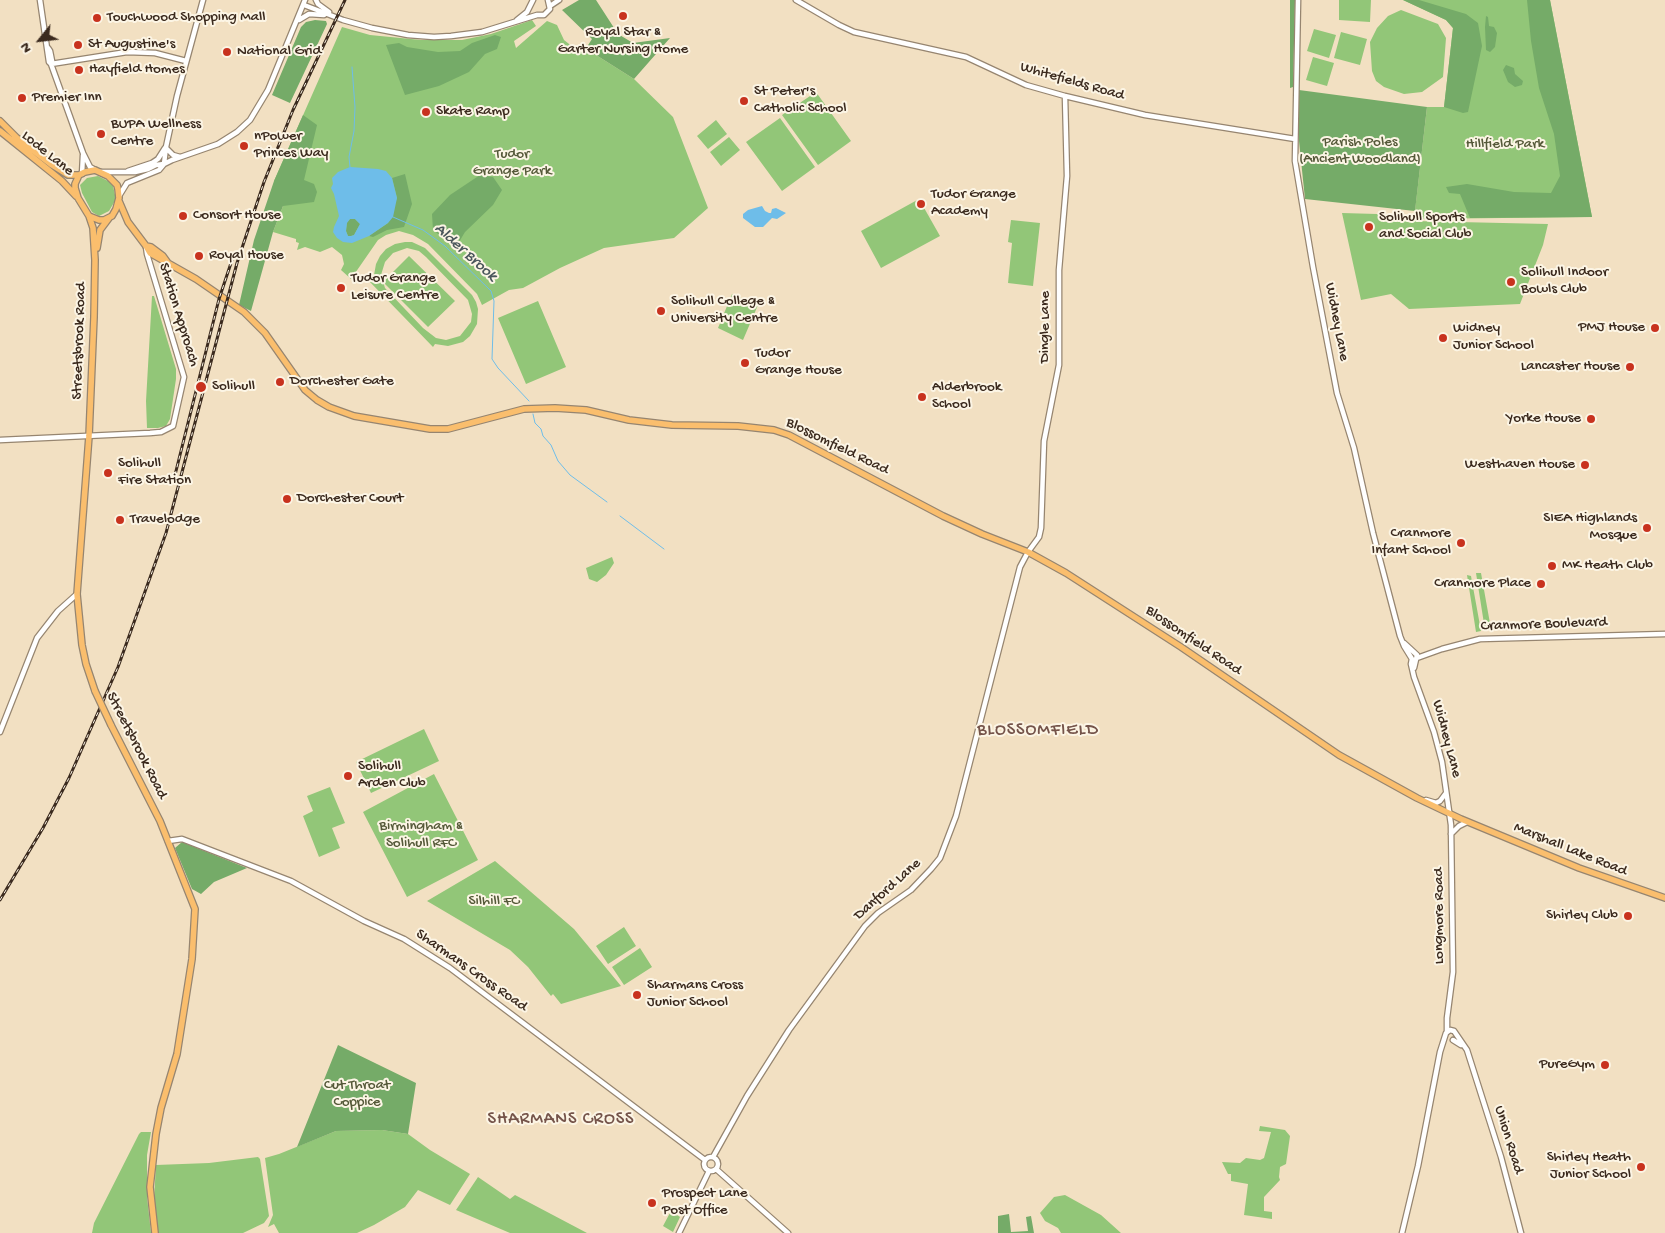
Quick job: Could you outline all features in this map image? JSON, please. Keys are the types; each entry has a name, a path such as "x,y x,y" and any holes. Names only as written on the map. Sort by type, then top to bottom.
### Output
{"main road":[{"name":"Lode Lane","path":"0,121 52,165 68,175 80,174"},
{"name":"Lode Lane","path":"0,131 62,181 78,198"},
{"path":"110,217 119,199 117,185 108,176 97,171 80,174 75,184 78,198 90,216 100,220 110,217 120,218 128,222"},
{"name":"Blossomfield Road","path":"119,199 128,222 150,253 196,279 244,312 265,333 305,390 322,404 343,412 430,429 457,427 524,409 555,408 586,410 629,420 672,425 738,426 774,430 789,435 943,516 1028,552 1066,573 1339,755 1417,798 1467,822"},
{"name":"Streetsbrook Road","path":"90,216 93,228 95,260 89,436 76,594 82,645 95,691 160,821 195,909 192,959 177,1054 161,1108 152,1167 150,1186 154,1233"},
{"name":"Streetsbrook Road","path":"95,260 100,230 110,217"},
{"name":"Marshall Lake Road","path":"1467,822 1579,868 1665,898"}],"street":[{"path":"40,0 54,76 83,153 90,167 97,171 135,172 148,169 156,164 164,164 208,148 228,138 243,127 258,110 282,60 304,2 335,17"},
{"path":"119,199 127,183 159,170 164,164 166,147 186,61 203,0"},
{"path":"316,0 318,4 335,17"},
{"path":"548,0 550,6"},
{"path":"297,23 309,14 335,17 387,32 434,37 468,34 537,15 542,16 547,13 550,6 559,0"},
{"name":"Whitefields Road","path":"796,0 854,32 966,57 1026,85 1065,96 1145,115 1295,139"},
{"name":"Widney Lane","path":"1298,0 1295,139 1296,168 1301,205 1337,393 1354,448 1373,533 1404,646 1415,657 1413,672 1434,732 1442,762 1450,814"},
{"path":"512,23 527,12 532,2"},
{"path":"532,2 533,12 537,15"},
{"path":"51,64 127,52 155,53 186,61"},
{"name":"Dingle Lane","path":"1028,552 1039,537 1041,528 1044,441 1059,365 1060,270 1067,176 1065,96"},
{"path":"166,147 173,155 180,157"},
{"path":"122,172 152,163 158,159 166,147"},
{"path":"80,174 83,153"},
{"name":"Station Approach","path":"0,440 162,432 173,426 184,377 148,260 146,246"},
{"name":"Danford Lane","path":"713,1157 785,1036 860,932 878,913 920,882 940,858 956,816 1020,567 1028,552"},
{"path":"0,732 37,638 58,611 76,594"},
{"name":"Cranmore Boulevard","path":"1415,657 1480,639 1665,634"},
{"path":"1417,798 1436,803 1446,793"},
{"name":"Longmore Road","path":"1450,814 1452,834 1453,972 1447,1018 1451,1038"},
{"path":"1452,834 1459,826 1467,822"},
{"name":"Sharmans Cross Road","path":"168,841 182,839 291,881 364,921 404,939 450,968 705,1160"},
{"name":"Union Road","path":"1450,1031 1451,1038 1463,1044 1467,1055 1501,1157 1521,1233"},
{"path":"1402,1233 1443,1046 1451,1038"},
{"path":"708,1171 704,1166 705,1160 708,1157 713,1157 718,1163 716,1168"},
{"path":"679,1233 708,1171 716,1168"},
{"path":"716,1168 788,1233"}],"green space":[{"path":"579,0 596,0 618,34 633,43 670,38 634,79 596,55 583,53 592,39 562,10"},
{"path":"1290,0 1295,0 1293,87 1290,88"},
{"path":"1339,0 1371,0 1370,22 1339,20"},
{"name":"Hillfield Park","path":"1403,0 1550,0 1592,217 1414,219 1427,107 1444,107 1453,28 1446,20"},
{"path":"1403,0 1419,0 1466,14 1478,23 1482,46 1468,112 1463,113 1444,107 1453,28 1446,20"},
{"path":"1527,0 1550,0 1592,217 1470,218 1460,194 1449,193 1446,187 1467,184 1514,192 1551,193 1560,176 1554,134 1539,88 1531,41"},
{"path":"1401,10 1438,24 1446,38 1443,77 1422,92 1404,94 1384,87 1376,81 1372,71 1370,42 1377,28 1388,16"},
{"path":"1486,16 1488,17 1489,26 1494,27 1497,33 1495,47 1490,52 1486,50"},
{"path":"315,20 326,21 327,24 290,103 272,95 301,27 306,22"},
{"name":"Tudor Grange Park","path":"532,20 536,26 514,41 516,48 547,21 557,25 564,40 578,51 596,55 634,79 673,117 708,208 674,238 604,248 560,268 523,288 509,290 482,305 477,294 428,244 413,235 399,231 378,240 351,279 341,270 344,264 342,255 332,247 320,252 305,247 297,250 299,243 296,242 296,239 273,232 283,206 274,181 342,27 370,35 421,40 462,40 491,34"},
{"path":"1314,29 1336,35 1329,58 1307,51"},
{"path":"1341,32 1367,39 1360,65 1334,58"},
{"path":"495,35 501,37 497,49 485,54 469,72 439,86 405,95 386,45 399,43 407,47 438,52 460,51 472,43"},
{"path":"1313,57 1334,63 1327,86 1306,80"},
{"path":"1506,65 1514,68 1515,74 1523,81 1522,85 1515,87 1508,82 1503,70"},
{"name":"Parish Poles (Ancient Woodland)","path":"1299,90 1427,107 1415,211 1305,199 1299,141"},
{"path":"816,92 851,141 818,165 782,115"},
{"path":"303,115 317,125 304,180 314,184 317,192 314,202 283,206 273,232 251,311 239,305 254,240 274,181"},
{"path":"780,118 815,167 782,191 746,142"},
{"path":"716,120 727,134 708,149 697,136"},
{"path":"729,137 740,150 721,166 710,152"},
{"path":"405,174 412,204 404,227 387,230 373,237 369,236 388,223 397,198 392,178"},
{"path":"480,175 493,177 502,190 493,205 465,232 459,242 450,243 433,230 432,214 450,195"},
{"path":"98,176 113,186 116,199 109,211 99,216 92,212 80,185 87,178"},
{"path":"919,199 940,236 881,268 861,231"},
{"path":"1342,213 1377,214 1413,221 1548,224 1543,245 1520,304 1409,309 1391,294 1361,300"},
{"path":"350,219 355,219 360,224 354,235 348,236 346,231 347,222"},
{"path":"1011,220 1040,223 1033,286 1008,283 1012,243 1008,242"},
{"path":"412,242 425,248 472,295 478,309 477,324 470,336 463,342 448,346 435,344 433,347 369,281 374,275 380,256 386,249 395,244","holes":["407,248 419,251 468,300 472,314 471,322 460,336 446,340 436,338 423,328 385,288 381,275 385,262 393,253"]},
{"path":"409,256 455,301 428,327 383,282"},
{"path":"732,294 758,305 743,340 718,328"},
{"path":"152,296 154,296 176,369 170,419 166,426 158,428 147,428 146,401"},
{"path":"538,301 566,367 526,384 498,318"},
{"path":"612,557 614,563 606,575 597,582 589,579 586,568"},
{"path":"1476,573 1481,573 1491,629 1485,630"},
{"path":"1467,575 1471,576 1481,631 1476,632"},
{"path":"424,729 439,761 371,793 356,762"},
{"name":"Birmingham & Solihull RFC","path":"434,774 478,860 407,897 363,812"},
{"path":"330,787 345,823 332,828 340,848 319,857 303,816 313,811 307,796"},
{"path":"182,842 247,868 214,882 201,894 192,889 175,848"},
{"name":"Silhill FC","path":"495,861 574,929 621,986 561,1004 553,994 551,996 528,967 510,950 427,901"},
{"path":"624,927 636,946 608,964 596,946"},
{"path":"640,948 652,967 624,985 612,967"},
{"name":"Cut Throat Coppice","path":"338,1045 416,1083 408,1134 382,1130 336,1131 297,1147"},
{"path":"1260,1126 1285,1130 1290,1136 1286,1164 1280,1167 1280,1180 1264,1197 1264,1211 1272,1212 1272,1219 1244,1215 1248,1184 1231,1181 1231,1174 1228,1174 1222,1162 1240,1163 1246,1158 1260,1160 1264,1158 1271,1132 1259,1131"},
{"path":"382,1130 408,1134 430,1150 470,1174 450,1205 418,1190 405,1207 357,1233 279,1233 274,1224 268,1227 273,1215 265,1158 336,1131"},
{"path":"141,1132 151,1132 147,1155 147,1197 151,1233 92,1233 94,1223"},
{"path":"258,1157 260,1159 269,1216 264,1223 243,1233 158,1233 154,1199 156,1165 209,1163"},
{"path":"478,1177 510,1199 515,1195 587,1233 510,1233 456,1210"},
{"path":"1065,1195 1101,1215 1121,1233 1061,1233 1058,1228 1045,1221 1040,1213 1054,1197"},
{"path":"671,1211 680,1217 673,1232 663,1226"},
{"path":"1009,1214 1011,1232 1028,1231 1026,1217 1031,1216 1034,1233 998,1233 998,1216"}],"water":[{"path":"350,167 386,171 392,178 397,198 393,217 388,223 369,236 352,243 343,242 333,232 339,216 331,188 333,184 332,178 338,172","holes":["350,219 355,219 360,224 354,235 348,236 346,231 347,223"]},
{"path":"762,206 769,213 771,213 772,209 776,208 786,213 777,219 772,218 763,227 755,227 743,218 743,214 748,210"}],"waterway":[{"name":"Alder Brook","path":"350,167 349,157 354,131 355,107 352,67"},
{"name":"Alder Brook","path":"393,217 423,230 445,246 491,291 494,301 492,359 529,401"},
{"name":"Alder Brook","path":"533,414 535,423 551,445 558,461 570,475 607,502"},
{"name":"Alder Brook","path":"620,516 664,549"}],"railway":[{"path":"0,900 43,828 69,778 118,667 166,533 237,263 264,182 293,110 345,0"},
{"path":"175,475 219,299 232,260"}],"place":[{"name":"Royal Star & Garter Nursing Home","path":"623,16"},
{"name":"Touchwood Shopping Mall","path":"97,18"},
{"name":"St Augustine's","path":"78,45"},
{"name":"National Grid","path":"227,52"},
{"name":"Hayfield Homes","path":"79,70"},
{"name":"Premier Inn","path":"22,98"},
{"name":"St Peter's Catholic School","path":"744,101"},
{"name":"Skate Ramp","path":"426,112"},
{"name":"BUPA Wellness Centre","path":"101,134"},
{"name":"nPower Princes Way","path":"244,146"},
{"name":"Tudor Grange Academy","path":"921,204"},
{"name":"Consort House","path":"183,216"},
{"name":"Solihull Sports and Social Club","path":"1369,227"},
{"name":"Royal House","path":"199,256"},
{"name":"Solihull Indoor Bowls Club","path":"1511,282"},
{"name":"Tudor Grange Leisure Centre","path":"341,288"},
{"name":"Solihull College & University Centre","path":"661,311"},
{"name":"PMJ House","path":"1655,328"},
{"name":"Widney Junior School","path":"1443,338"},
{"name":"Tudor Grange House","path":"745,363"},
{"name":"Lancaster House","path":"1630,367"},
{"name":"Dorchester Gate","path":"280,382"},
{"name":"Solihull","path":"201,387"},
{"name":"Alderbrook School","path":"922,397"},
{"name":"Yorke House","path":"1591,419"},
{"name":"Westhaven House","path":"1585,465"},
{"name":"Solihull Fire Station","path":"108,473"},
{"name":"Dorchester Court","path":"287,499"},
{"name":"Travelodge","path":"120,520"},
{"name":"SIEA Highlands Mosque","path":"1647,528"},
{"name":"Cranmore Infant School","path":"1461,543"},
{"name":"MK Heath Club","path":"1552,566"},
{"name":"Cranmore Place","path":"1541,584"},
{"name":"Solihull Arden Club","path":"348,776"},
{"name":"Shirley Club","path":"1628,916"},
{"name":"Sharmans Cross Junior School","path":"637,995"},
{"name":"PureGym","path":"1605,1065"},
{"name":"Shirley Heath Junior School","path":"1641,1167"},
{"name":"Prospect Lane Post Office","path":"652,1203"}],"district":[{"name":"BLOSSOMFIELD","path":"1038,731"},
{"name":"SHARMANS CROSS","path":"561,1120"}]}
